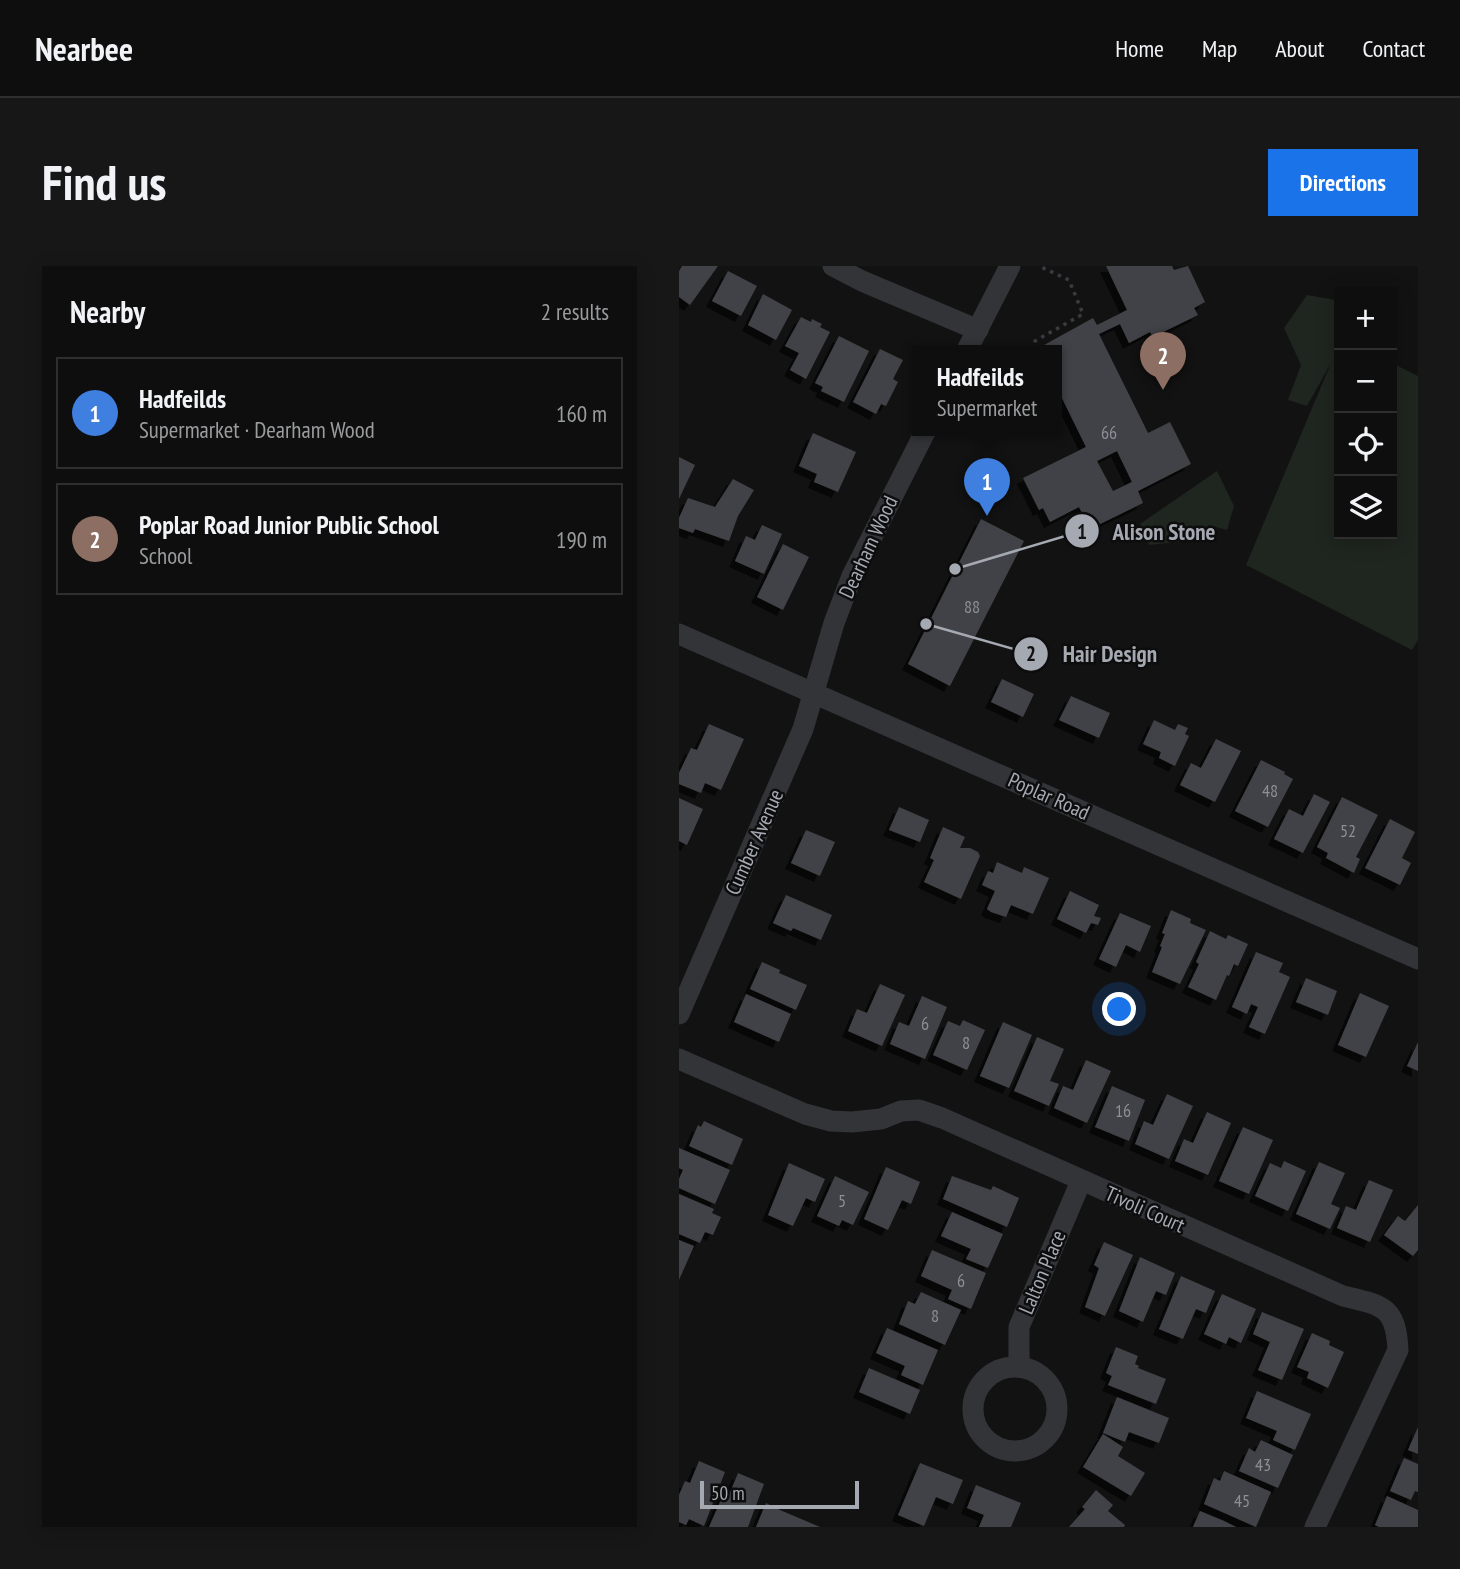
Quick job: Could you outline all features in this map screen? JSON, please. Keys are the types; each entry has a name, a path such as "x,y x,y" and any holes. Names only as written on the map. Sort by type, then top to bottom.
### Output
{"street":[{"path":"833,266 978,330"},
{"path":"970,345 1010,266"},
{"name":"Dearham Wood","path":"820,668 852,576 923,436"},
{"name":"Poplar Road","path":"679,634 1418,959"},
{"name":"Cumber Avenue","path":"679,1014 784,774 815,693 820,668"},
{"name":"Tivoli Court","path":"679,1059 805,1114 831,1121 881,1119 901,1111 919,1110 942,1118 1343,1296 1368,1301 1387,1310 1397,1327 1398,1350 1315,1527"},
{"name":"Lalton Place","path":"1020,1367 1019,1328 1081,1181"},
{"path":"1020,1367 1032,1370 1052,1387 1057,1413 1054,1426 1047,1437 1024,1450 1009,1451 996,1447 984,1438 976,1426 974,1397 981,1384 992,1374 1005,1368 1020,1367"}],"path":[{"path":"1033,345 1035,341 1083,314 1069,281 1039,266"}],"shaded area":[{"path":"1307,295 1334,300 1334,539 1397,539 1397,366 1418,376 1418,640 1412,650 1246,565 1331,363 1307,406 1288,400 1301,365 1284,328"},
{"path":"1217,471 1234,506 1227,530 1208,525 1203,539 1149,545 1140,524"}],"building":[{"path":"682,266 718,266 690,305 679,297 679,271"},
{"path":"1106,266 1172,266 1174,270 1188,266 1205,302 1194,308 1198,315 1153,337 1150,332 1129,343 1120,324 1099,334 1148,433 1170,422 1191,464 1138,491 1143,503 1090,529 1079,507 1050,522 1043,508 1039,510 1023,478 1086,447 1062,398 1062,345 1044,345 1093,318 1097,325 1127,310","holes":["1117,451 1132,482 1113,491 1097,461"]},
{"path":"728,271 757,286 741,316 712,301"},
{"path":"763,294 792,310 776,340 748,325"},
{"path":"801,317 822,324 820,327 830,332 806,379 790,370 799,353 785,346"},
{"path":"839,336 869,351 844,402 821,391 823,387 815,383"},
{"path":"880,349 903,360 893,379 898,382 886,406 881,404 876,414 853,402"},
{"path":"813,433 856,452 838,492 814,482 817,474 799,466"},
{"path":"679,457 695,465 679,499"},
{"path":"733,479 754,490 738,516 729,541 695,529 693,533 679,528 679,518 688,498 715,507"},
{"path":"981,519 1024,541 950,686 908,664"},
{"path":"762,525 782,534 764,574 735,561 746,536 755,540"},
{"path":"783,544 809,557 783,610 757,597"},
{"path":"1002,679 1034,694 1023,717 991,702"},
{"path":"1071,696 1110,713 1099,738 1059,720"},
{"path":"1154,720 1175,730 1178,724 1188,728 1185,734 1189,736 1175,766 1159,758 1161,752 1143,744"},
{"path":"709,724 744,739 721,790 705,783 701,793 679,784 679,773 691,748 697,750"},
{"path":"1216,739 1241,751 1215,802 1180,785 1191,763 1201,768"},
{"path":"1261,760 1293,779 1268,827 1235,811"},
{"path":"1314,794 1330,802 1303,853 1274,839 1289,809 1303,816"},
{"path":"1342,797 1378,815 1356,857 1360,859 1354,873 1326,858 1328,853 1317,847"},
{"path":"679,798 703,809 687,845 679,841"},
{"path":"899,807 929,820 920,842 889,830"},
{"path":"1390,819 1415,832 1402,858 1411,863 1400,885 1365,868"},
{"path":"943,827 965,837 960,848 970,848 980,856 961,899 924,882 934,860 930,858"},
{"path":"806,830 835,842 820,876 791,863"},
{"path":"997,862 1022,873 1024,867 1049,878 1033,914 1011,905 1006,917 987,909 995,891 982,885 988,871 993,873"},
{"path":"1070,891 1099,905 1094,916 1101,918 1098,925 1091,923 1086,933 1057,919"},
{"path":"786,895 832,915 821,940 773,923"},
{"path":"1171,910 1191,919 1190,923 1206,930 1180,984 1152,972 1162,947 1160,946 1165,934 1162,933"},
{"path":"1120,913 1151,926 1140,952 1126,945 1116,967 1099,959"},
{"path":"1210,931 1226,939 1228,935 1248,944 1238,966 1234,964 1229,976 1227,975 1216,1000 1188,987"},
{"path":"1256,952 1283,963 1279,972 1290,977 1265,1034 1249,1027 1258,1007 1251,1004 1247,1014 1232,1007"},
{"path":"762,962 807,985 796,1010 750,989"},
{"path":"1306,978 1337,991 1328,1015 1296,1002"},
{"path":"880,984 905,995 882,1046 848,1031 857,1009 867,1013"},
{"path":"1360,993 1389,1006 1366,1057 1338,1045"},
{"path":"746,994 791,1014 779,1042 734,1022"},
{"path":"922,996 947,1007 925,1059 890,1044 899,1022 909,1026"},
{"path":"963,1020 985,1030 967,1070 933,1055 948,1021 960,1026"},
{"path":"1003,1022 1032,1035 1009,1088 980,1076"},
{"path":"1037,1037 1064,1049 1050,1081 1059,1084 1049,1106 1014,1091"},
{"path":"1418,1042 1418,1071 1407,1066"},
{"path":"1086,1060 1111,1071 1087,1123 1054,1108 1063,1086 1073,1090"},
{"path":"1112,1086 1145,1100 1129,1141 1095,1127"},
{"path":"1167,1094 1193,1106 1169,1159 1135,1144 1144,1121 1153,1125"},
{"path":"1207,1112 1231,1123 1208,1175 1175,1161 1184,1139 1193,1143"},
{"path":"704,1121 743,1139 732,1165 689,1146 698,1125 701,1127"},
{"path":"1243,1127 1273,1140 1249,1194 1219,1181"},
{"path":"679,1148 730,1170 715,1204 679,1188 683,1170 679,1168"},
{"path":"1284,1161 1306,1171 1288,1211 1255,1196 1270,1163 1281,1168"},
{"path":"1319,1162 1345,1173 1331,1204 1340,1208 1330,1229 1296,1214"},
{"path":"789,1163 825,1179 815,1202 806,1198 793,1226 768,1215"},
{"path":"886,1167 920,1182 911,1204 902,1200 888,1230 864,1219"},
{"path":"835,1176 869,1192 853,1225 842,1220 839,1226 817,1216"},
{"path":"952,1176 991,1190 993,1186 1019,1198 1007,1227 943,1199"},
{"path":"1369,1180 1393,1190 1370,1242 1337,1228 1346,1206 1356,1210"},
{"path":"679,1194 714,1209 712,1213 721,1217 713,1235 705,1232 700,1243 679,1234"},
{"path":"1418,1205 1418,1250 1413,1256 1384,1235 1398,1216 1405,1221"},
{"path":"952,1212 1003,1234 988,1268 966,1259 971,1249 941,1236"},
{"path":"679,1240 694,1246 679,1280"},
{"path":"1104,1242 1133,1255 1105,1316 1085,1307 1099,1268 1094,1265"},
{"path":"932,1250 986,1273 971,1309 948,1299 952,1290 921,1276"},
{"path":"1140,1257 1175,1273 1166,1295 1156,1291 1143,1322 1119,1311"},
{"path":"1181,1276 1215,1291 1206,1313 1196,1309 1183,1339 1159,1329"},
{"path":"921,1292 961,1310 945,1345 899,1324 908,1301 915,1304"},
{"path":"1222,1294 1256,1309 1241,1343 1229,1337 1226,1344 1204,1334"},
{"path":"1262,1312 1304,1329 1282,1380 1258,1370 1270,1342 1253,1334"},
{"path":"887,1328 938,1350 923,1385 901,1375 905,1366 876,1353"},
{"path":"1312,1333 1330,1341 1329,1345 1344,1352 1328,1388 1307,1378 1309,1372 1297,1367"},
{"path":"1116,1347 1138,1356 1135,1364 1138,1368 1166,1379 1156,1404 1108,1385 1112,1376 1106,1373"},
{"path":"869,1368 920,1390 910,1414 859,1392"},
{"path":"1257,1391 1311,1414 1295,1450 1273,1440 1277,1431 1246,1418"},
{"path":"1117,1397 1169,1418 1159,1443 1129,1432 1125,1442 1103,1433"},
{"path":"1418,1427 1418,1454 1408,1450"},
{"path":"1103,1434 1123,1447 1118,1456 1145,1473 1131,1496 1083,1467"},
{"path":"1261,1440 1293,1455 1278,1488 1239,1471 1249,1448 1255,1452"},
{"path":"1404,1458 1418,1464 1418,1492 1415,1491 1411,1500 1390,1491"},
{"path":"699,1461 725,1472 704,1526 689,1519 686,1525 679,1522 679,1495 685,1481 690,1483"},
{"path":"920,1463 963,1480 953,1504 936,1497 924,1526 898,1515"},
{"path":"1224,1471 1271,1492 1256,1527 1204,1504 1214,1478 1220,1481"},
{"path":"738,1473 764,1484 748,1527 709,1527 724,1493 729,1495"},
{"path":"976,1485 1021,1503 1011,1527 979,1527 984,1515 967,1508"},
{"path":"1096,1490 1113,1505 1108,1511 1125,1525 1124,1527 1069,1527 1085,1509 1082,1507"},
{"path":"1387,1496 1418,1510 1418,1527 1375,1525"},
{"path":"766,1503 780,1510 820,1527 756,1527"},
{"path":"1200,1511 1224,1521 1236,1527 1193,1527"}],"place":[{"name":"Poplar Road Junior Public School","path":"1163,390"},
{"name":"Hadfeilds","path":"987,516"},
{"name":"Alison Stone","path":"955,569"},
{"name":"Hair Design","path":"926,624"}]}
